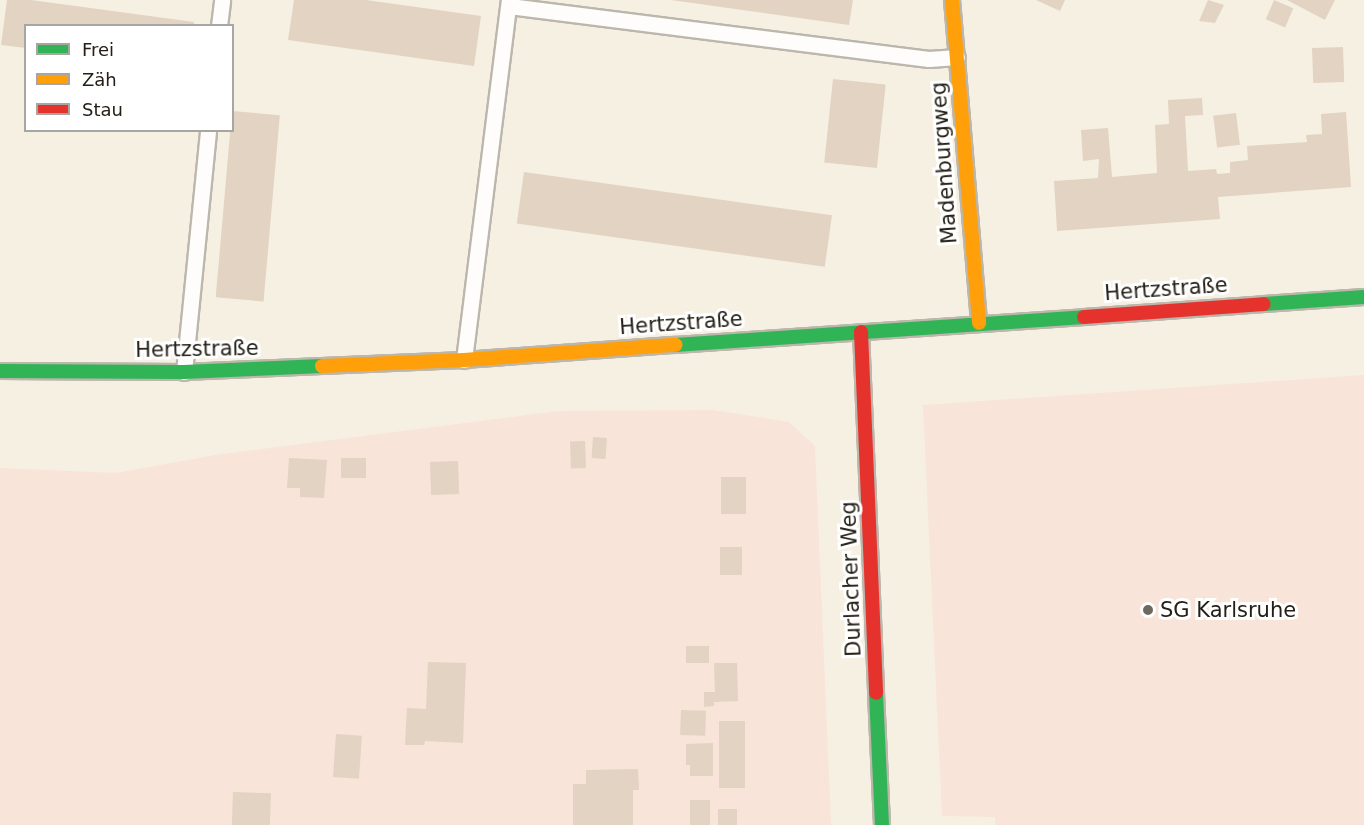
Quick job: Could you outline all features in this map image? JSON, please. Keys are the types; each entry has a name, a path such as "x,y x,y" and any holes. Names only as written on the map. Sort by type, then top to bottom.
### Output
{"main road":[{"name":"Madenburgweg","path":"952,0 979,323"},
{"name":"Hertzstraße","path":"0,371 184,372 464,360 1364,297"},
{"name":"Durlacher Weg","path":"861,332 882,825"}],"lane":[{"path":"219,24 222,0"},
{"path":"464,360 509,3 929,59 957,57"},
{"path":"184,372 208,132"}],"shaded area":[{"name":"SG Karlsruhe","path":"1364,375 1364,825 995,825 995,817 942,816 923,405"},
{"path":"713,410 789,422 815,446 831,825 0,825 0,468 116,473 215,455 558,411"}],"building":[{"path":"7,0 31,0 194,22 194,24 24,24 24,48 1,45"},
{"path":"294,0 366,0 481,16 474,66 288,40"},
{"path":"671,0 853,0 849,25"},
{"path":"1036,0 1065,0 1060,11"},
{"path":"1208,0 1224,5 1215,23 1199,21"},
{"path":"1274,0 1293,8 1285,28 1266,19"},
{"path":"1287,0 1335,0 1325,20"},
{"path":"1343,47 1344,82 1313,83 1312,48"},
{"path":"833,79 886,85 877,168 824,163"},
{"path":"1202,98 1203,115 1185,116 1188,171 1216,169 1217,174 1230,173 1230,162 1248,160 1247,146 1307,142 1306,135 1322,134 1321,114 1346,112 1351,187 1218,197 1220,219 1057,231 1054,181 1098,178 1099,159 1083,161 1081,130 1108,128 1112,177 1157,173 1155,125 1169,124 1168,100"},
{"path":"234,111 280,115 264,301 216,297 230,132 234,132"},
{"path":"1236,113 1240,145 1217,148 1213,116"},
{"path":"524,172 832,215 825,267 517,223"},
{"path":"593,437 607,438 606,459 592,458"},
{"path":"585,441 586,468 571,469 570,442"},
{"path":"289,458 327,460 324,498 300,497 300,488 287,488"},
{"path":"341,458 366,458 366,478 341,478"},
{"path":"458,461 459,494 431,495 430,462"},
{"path":"721,477 746,477 746,514 721,514"},
{"path":"720,547 742,547 742,575 720,575"},
{"path":"686,646 709,646 709,663 686,663"},
{"path":"428,662 466,663 463,743 425,741 424,745 405,745 407,708 426,709"},
{"path":"714,663 737,663 738,701 714,702 714,706 704,707 704,692 715,692"},
{"path":"681,710 706,711 705,736 680,735"},
{"path":"719,721 745,721 745,788 719,788"},
{"path":"336,734 362,736 359,779 333,777"},
{"path":"713,743 713,776 690,776 690,765 686,765 686,744"},
{"path":"638,769 639,790 633,790 633,825 573,825 573,784 586,784 586,770"},
{"path":"233,792 271,793 270,825 232,825"},
{"path":"690,800 710,800 710,825 690,825"},
{"path":"718,809 737,809 737,825 718,825"}],"traffic: fast":[{"path":"1264,304 1364,297"},
{"path":"675,345 1084,317"},
{"path":"0,371 184,372 322,366"},
{"path":"876,693 882,825"}],"traffic: slow":[{"path":"952,0 979,323"},
{"path":"322,366 464,360 675,345"}],"traffic: jam":[{"path":"1084,317 1264,304"},
{"path":"861,332 876,693"}],"place":[{"name":"SG Karlsruhe","path":"1148,610"}]}
